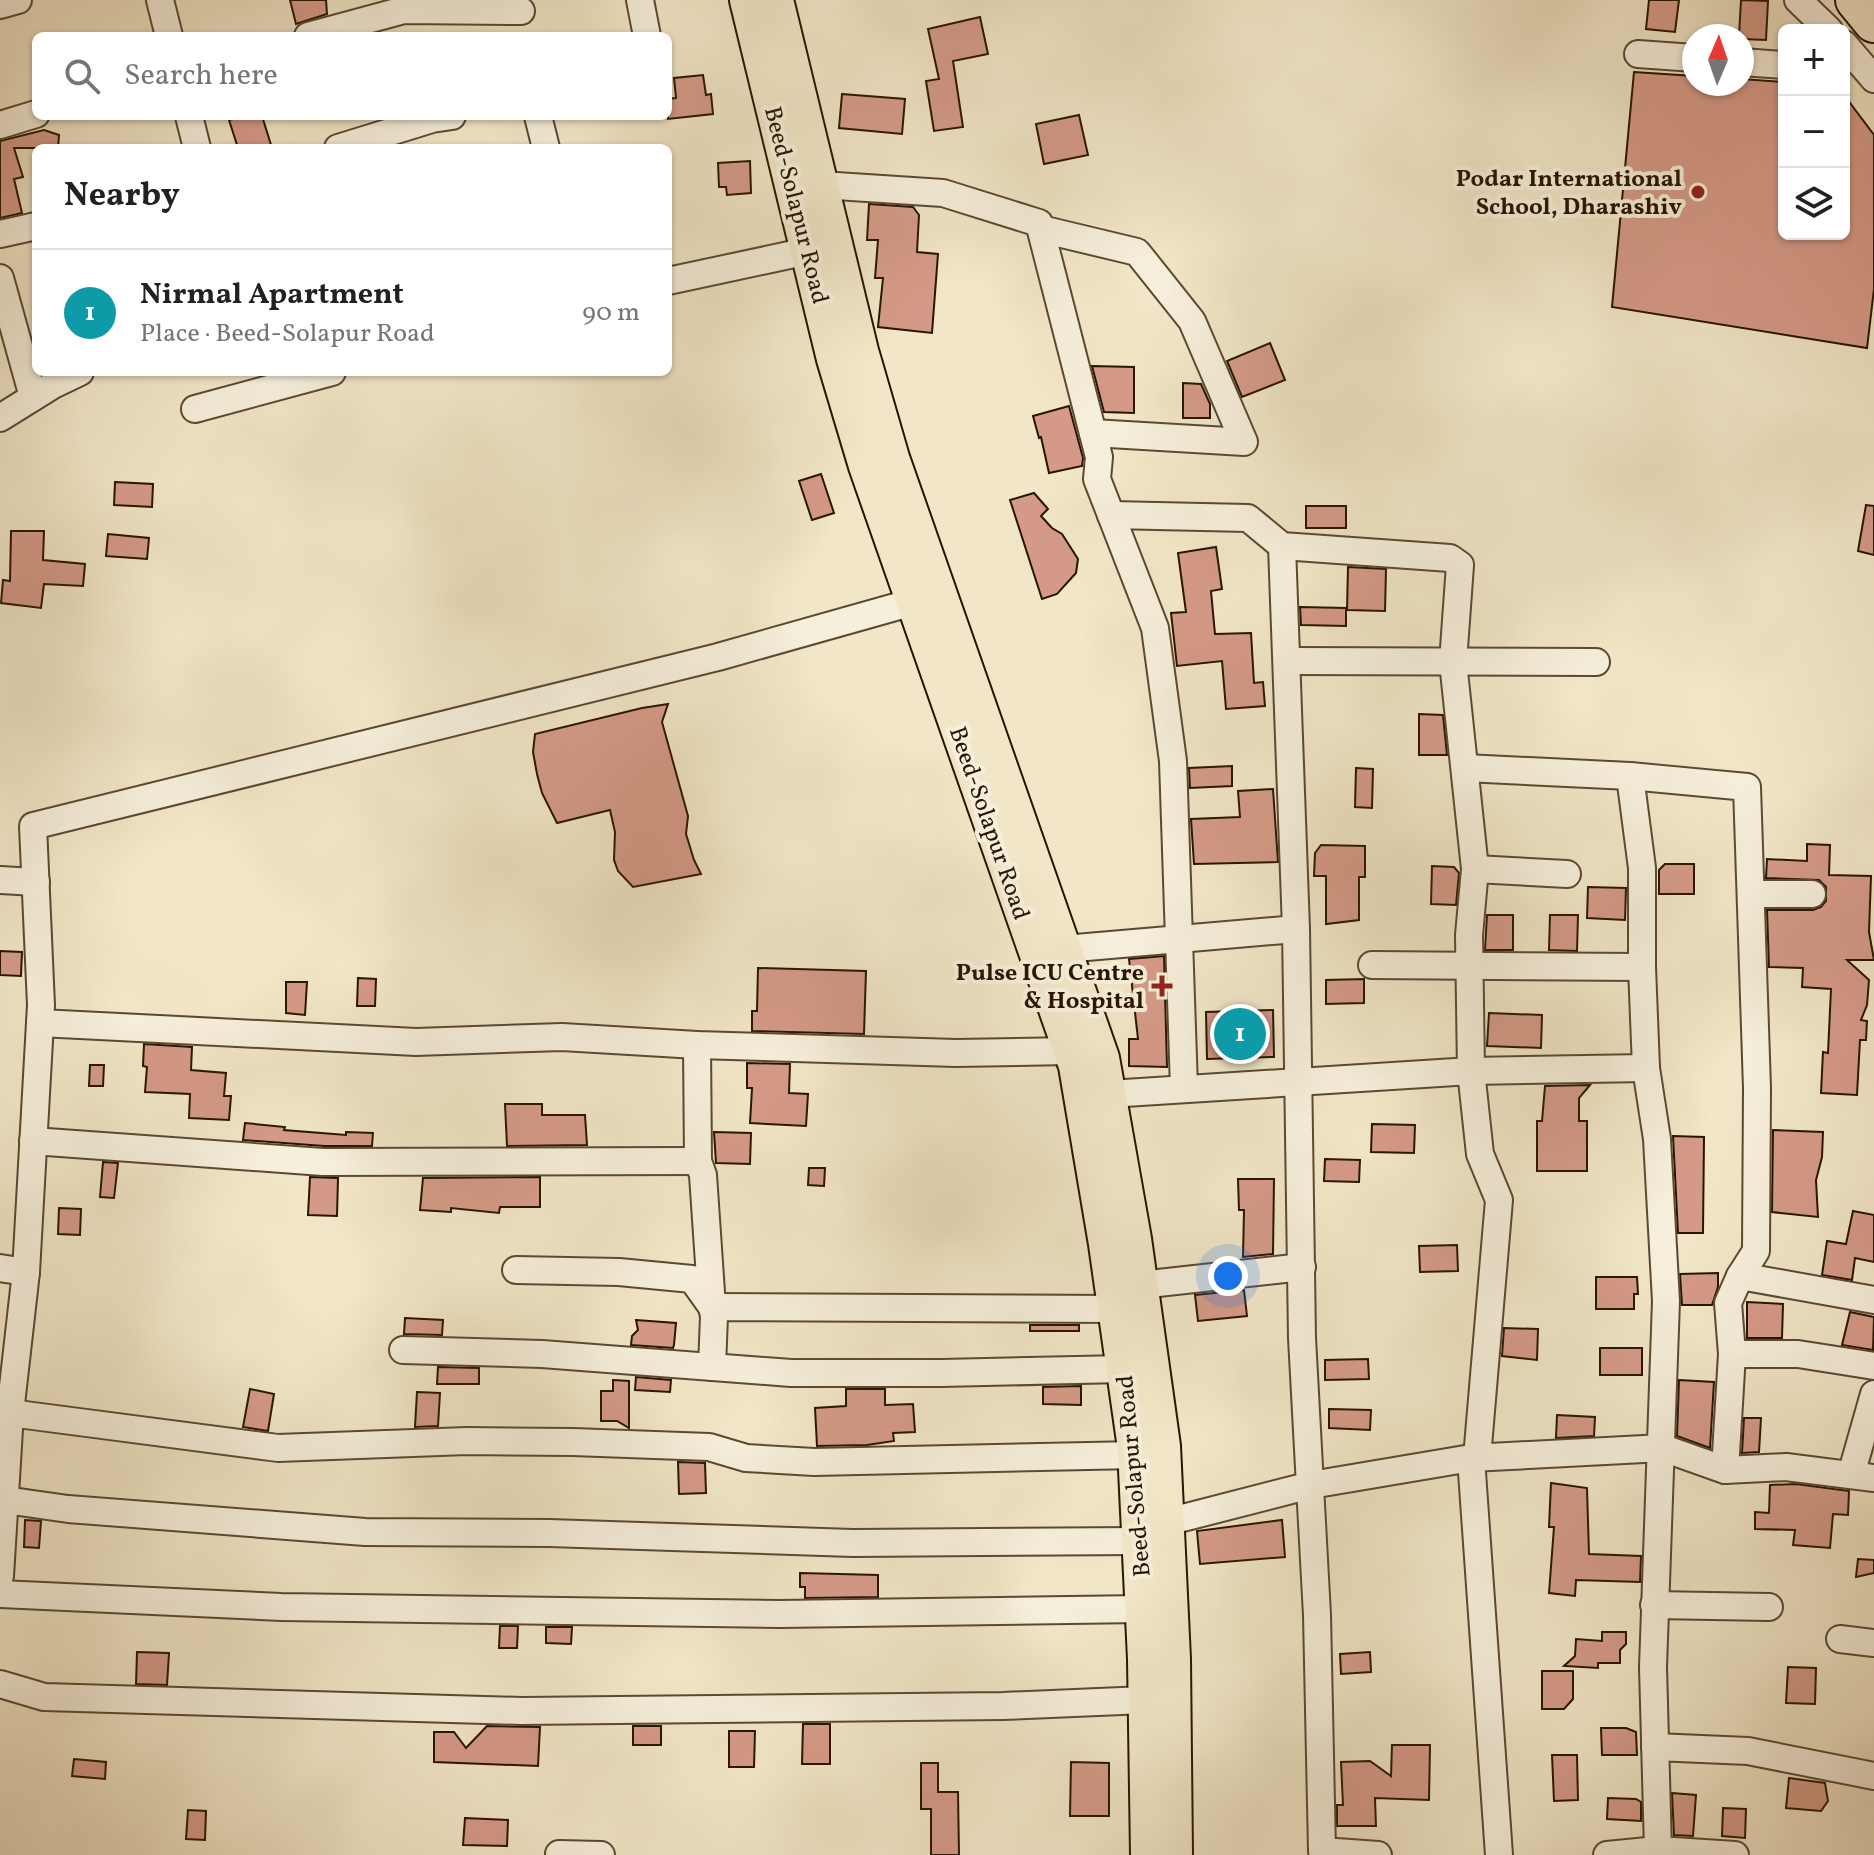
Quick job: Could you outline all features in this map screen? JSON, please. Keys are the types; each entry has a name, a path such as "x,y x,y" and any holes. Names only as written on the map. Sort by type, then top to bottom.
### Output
{"highway":[{"path":"1856,0 1874,22"}],"main road":[{"name":"Beed-Solapur Road","path":"747,0 834,359 866,466 1078,1080 1116,1309 1136,1455 1153,1532 1173,1659 1175,1855"},
{"name":"Beed-Solapur Road","path":"776,0 861,351 892,458 1102,1058 1163,1446 1142,1609 1148,1855"}],"street":[{"path":"0,5 18,0"},
{"path":"160,0 168,32"},
{"path":"640,0 646,32"},
{"path":"1798,0 1823,24"},
{"path":"320,32 402,5 523,16"},
{"path":"1638,54 1682,57"},
{"path":"1850,54 1862,73"},
{"path":"1754,63 1778,65"},
{"path":"0,125 32,115"},
{"path":"190,120 196,144"},
{"path":"351,144 429,120"},
{"path":"539,120 545,144"},
{"path":"821,185 943,193 1039,223 1099,457 1097,479 1155,628 1173,761 1184,1088"},
{"path":"0,234 32,227"},
{"path":"1041,229 1137,252 1192,321 1244,442 1093,433"},
{"path":"672,280 808,251"},
{"path":"0,278 33,397"},
{"path":"0,418 72,376"},
{"path":"286,376 305,379"},
{"path":"195,409 317,376"},
{"path":"1111,515 1248,518 1282,546 1450,558 1460,565 1453,662 1475,869 1469,935 1471,1071 1480,1154 1499,1200 1474,1458 1499,1855"},
{"path":"1282,546 1296,929 1302,1338 1311,1485 1322,1853 1378,1855"},
{"path":"0,1576 10,1413 13,1270 33,1141 40,1023 33,826 718,657 913,602"},
{"path":"1288,661 1596,662"},
{"path":"1465,768 1630,776 1747,787 1757,1088 1756,1251 1728,1303 1732,1354 1725,1470"},
{"path":"1630,776 1642,868 1646,1068 1657,1139 1666,1301 1663,1448 1654,1605 1658,1850"},
{"path":"1475,869 1567,874"},
{"path":"0,880 36,882"},
{"path":"1751,894 1812,894"},
{"path":"1064,949 1296,929"},
{"path":"1372,965 1642,967"},
{"path":"40,1023 416,1042 562,1037 697,1045 956,1053 1070,1051"},
{"path":"697,1045 698,1161 703,1175 712,1307 712,1367"},
{"path":"1109,1094 1471,1071 1646,1068"},
{"path":"33,1141 323,1162 698,1161"},
{"path":"1140,1285 1302,1267"},
{"path":"516,1270 619,1272 692,1279 712,1307"},
{"path":"1740,1276 1874,1300"},
{"path":"712,1307 1116,1309"},
{"path":"403,1350 542,1354 806,1373 1124,1369"},
{"path":"1732,1354 1798,1354 1874,1366"},
{"path":"5,1500 68,1509 365,1532 549,1533 853,1543 1153,1532 1311,1485 1474,1458 1663,1448 1725,1470 1786,1467 1863,1476 1874,1394"},
{"path":"10,1413 278,1448 467,1441 573,1442 709,1447 746,1458 814,1462 1136,1455"},
{"path":"0,1594 281,1607 779,1614 1142,1609"},
{"path":"1654,1605 1769,1607"},
{"path":"1840,1639 1874,1643"},
{"path":"0,1684 44,1697 521,1711 1003,1706 1145,1700"},
{"path":"1655,1747 1748,1751 1874,1776"},
{"path":"1607,1855 1658,1850 1735,1855"},
{"path":"559,1854 601,1855"}],"building":[{"path":"290,0 326,0 327,14 296,24"},
{"path":"1649,0 1679,0 1675,32 1646,29"},
{"path":"1741,0 1768,1 1766,40 1754,40 1754,24 1740,24"},
{"path":"980,17 988,54 953,61 963,127 934,131 926,81 939,79 928,29"},
{"path":"1634,72 1682,75 1682,96 1754,96 1754,80 1778,82 1778,240 1850,240 1850,103 1874,135 1874,289 1867,348 1612,307"},
{"path":"703,75 706,95 711,94 713,114 672,119 672,98 676,98 674,78"},
{"path":"842,94 905,99 902,134 839,128"},
{"path":"1079,115 1088,155 1044,164 1036,124"},
{"path":"229,120 263,120 271,144 237,144"},
{"path":"44,130 59,135 58,144 14,148 23,177 14,179 22,213 0,218 0,141"},
{"path":"750,161 751,193 727,195 726,187 719,187 718,163"},
{"path":"869,204 913,207 919,215 917,252 938,254 932,333 878,327 883,278 875,278 878,240 867,240"},
{"path":"1270,343 1285,380 1242,397 1227,361"},
{"path":"1092,366 1134,367 1134,413 1104,412"},
{"path":"1183,383 1201,384 1210,404 1210,418 1183,418"},
{"path":"1069,406 1083,458 1082,466 1049,473 1033,416"},
{"path":"821,474 834,513 812,520 799,481"},
{"path":"115,482 153,484 152,507 114,505"},
{"path":"1034,493 1048,509 1041,516 1062,534 1078,559 1076,573 1057,594 1042,599 1010,500"},
{"path":"1866,505 1874,506 1874,555 1858,551"},
{"path":"1306,506 1346,506 1346,528 1306,528"},
{"path":"11,531 44,531 43,560 85,564 83,586 44,584 41,608 1,603 3,580 10,581"},
{"path":"108,534 149,538 147,559 106,556"},
{"path":"1216,547 1222,589 1211,591 1215,634 1251,633 1254,683 1263,682 1265,706 1226,709 1222,661 1177,666 1171,613 1186,612 1178,553"},
{"path":"1348,567 1386,569 1385,611 1347,610"},
{"path":"1300,607 1346,608 1346,626 1301,625"},
{"path":"668,704 662,722 688,816 686,834 701,874 633,887 618,871 614,860 615,832 610,810 557,823 542,793 537,774 533,752 535,734"},
{"path":"1419,714 1443,715 1447,755 1419,755"},
{"path":"1232,766 1232,786 1190,788 1189,768"},
{"path":"1356,768 1373,769 1372,808 1355,807"},
{"path":"1273,789 1278,862 1194,864 1191,819 1240,817 1238,791"},
{"path":"1807,844 1830,845 1829,875 1871,876 1869,932 1874,960 1847,960 1869,980 1867,1005 1861,1020 1867,1021 1866,1040 1860,1040 1857,1095 1821,1093 1823,1052 1828,1053 1831,989 1802,987 1803,968 1769,967 1767,910 1813,910 1826,901 1826,887 1819,880 1766,878 1767,859 1807,861"},
{"path":"1321,845 1365,846 1365,877 1359,877 1359,920 1326,924 1326,876 1314,876 1315,853"},
{"path":"1665,864 1694,864 1694,894 1659,894 1659,870"},
{"path":"1432,866 1454,867 1459,873 1456,905 1431,904"},
{"path":"1588,887 1626,888 1625,920 1587,918"},
{"path":"1487,915 1513,915 1513,950 1485,950"},
{"path":"1550,915 1578,915 1577,951 1549,950"},
{"path":"0,951 22,952 21,976 0,975"},
{"path":"1164,956 1167,1067 1129,1066 1129,1039 1138,1039 1129,959"},
{"path":"758,968 866,971 864,1034 752,1031 752,1011 757,1011"},
{"path":"358,978 376,979 375,1006 357,1006"},
{"path":"1364,979 1364,1003 1326,1004 1326,980"},
{"path":"286,982 307,982 305,1015 286,1013"},
{"path":"1273,1010 1274,1057 1207,1059 1206,1012"},
{"path":"1489,1013 1542,1015 1541,1048 1487,1046"},
{"path":"144,1044 192,1047 191,1070 226,1073 224,1096 231,1096 229,1120 189,1118 190,1094 145,1092 147,1067 143,1066"},
{"path":"747,1063 790,1064 789,1093 808,1094 806,1126 750,1123 752,1088 747,1088"},
{"path":"90,1065 104,1065 103,1086 89,1086"},
{"path":"1590,1085 1579,1098 1579,1121 1587,1121 1587,1171 1537,1171 1537,1121 1542,1121 1545,1086"},
{"path":"505,1104 542,1104 542,1115 585,1115 587,1145 507,1146"},
{"path":"245,1123 346,1135 346,1132 373,1133 372,1146 243,1140"},
{"path":"1372,1124 1415,1125 1414,1153 1371,1152"},
{"path":"1773,1130 1823,1132 1822,1157 1816,1180 1818,1217 1772,1212"},
{"path":"714,1132 751,1133 750,1164 716,1163"},
{"path":"1673,1136 1704,1137 1703,1233 1678,1233"},
{"path":"1325,1159 1360,1160 1359,1182 1324,1181"},
{"path":"103,1162 118,1163 114,1198 100,1197"},
{"path":"809,1168 825,1168 824,1186 808,1185"},
{"path":"310,1177 338,1178 337,1216 308,1215"},
{"path":"540,1177 540,1207 500,1207 499,1213 451,1208 451,1212 420,1210 423,1178"},
{"path":"1238,1179 1274,1179 1273,1254 1243,1257 1244,1210 1239,1210"},
{"path":"59,1208 81,1209 80,1235 58,1234"},
{"path":"1853,1211 1874,1215 1874,1262 1855,1258 1852,1280 1822,1275 1827,1241 1846,1244"},
{"path":"1457,1245 1458,1271 1420,1272 1419,1246"},
{"path":"1718,1273 1718,1287 1712,1305 1682,1305 1680,1274"},
{"path":"1596,1277 1637,1277 1638,1294 1634,1294 1634,1309 1596,1309"},
{"path":"1244,1290 1247,1316 1198,1321 1195,1295"},
{"path":"1747,1302 1783,1304 1782,1338 1747,1338"},
{"path":"1850,1312 1874,1317 1873,1350 1842,1345"},
{"path":"405,1318 443,1320 442,1335 404,1334"},
{"path":"636,1320 676,1323 673,1348 631,1345 632,1336 638,1330"},
{"path":"1030,1325 1079,1325 1079,1331 1030,1331"},
{"path":"1504,1328 1538,1329 1537,1360 1502,1356"},
{"path":"1600,1348 1642,1348 1642,1375 1600,1375"},
{"path":"1368,1359 1369,1379 1325,1380 1325,1360"},
{"path":"438,1367 479,1368 479,1384 437,1384"},
{"path":"636,1377 671,1380 670,1392 635,1390"},
{"path":"613,1380 629,1381 629,1428 617,1421 601,1421 601,1391 613,1391"},
{"path":"1679,1380 1714,1382 1710,1448 1677,1436"},
{"path":"1081,1386 1081,1405 1043,1404 1043,1387"},
{"path":"250,1389 274,1394 268,1431 243,1427"},
{"path":"846,1389 885,1389 885,1405 913,1404 915,1432 893,1433 894,1441 867,1445 817,1446 815,1408 846,1406"},
{"path":"417,1392 440,1393 438,1426 415,1427"},
{"path":"1329,1409 1371,1410 1370,1430 1329,1428"},
{"path":"1557,1415 1595,1417 1594,1436 1556,1438"},
{"path":"1744,1418 1761,1418 1759,1452 1742,1453"},
{"path":"678,1462 705,1463 706,1493 679,1494"},
{"path":"1551,1483 1587,1488 1589,1554 1641,1556 1640,1582 1576,1580 1575,1596 1549,1593 1554,1527 1549,1527"},
{"path":"1796,1484 1849,1491 1848,1515 1833,1514 1830,1548 1793,1545 1795,1530 1755,1529 1755,1512 1769,1513 1770,1485"},
{"path":"25,1520 41,1521 39,1548 24,1547"},
{"path":"1282,1520 1285,1557 1200,1564 1197,1531"},
{"path":"1858,1559 1874,1560 1874,1573 1856,1577"},
{"path":"800,1573 878,1575 878,1597 805,1598 805,1587 800,1587"},
{"path":"500,1626 518,1626 517,1648 499,1648"},
{"path":"546,1627 572,1627 571,1644 546,1643"},
{"path":"1602,1632 1626,1632 1626,1644 1620,1650 1620,1663 1598,1663 1598,1668 1564,1666 1575,1656 1576,1639 1602,1641"},
{"path":"137,1652 169,1653 167,1685 136,1684"},
{"path":"1370,1652 1371,1672 1341,1674 1340,1654"},
{"path":"1788,1667 1816,1668 1815,1704 1786,1703"},
{"path":"1542,1671 1573,1671 1573,1699 1564,1709 1542,1709"},
{"path":"803,1724 830,1724 830,1764 802,1764"},
{"path":"487,1726 540,1727 538,1766 434,1762 434,1732 454,1732 466,1748"},
{"path":"633,1726 661,1726 661,1745 633,1745"},
{"path":"1601,1728 1626,1728 1636,1732 1637,1755 1602,1755"},
{"path":"729,1731 755,1731 754,1767 729,1767"},
{"path":"1392,1745 1430,1745 1429,1800 1375,1798 1376,1826 1337,1826 1337,1805 1343,1805 1341,1762 1370,1761 1391,1776"},
{"path":"1552,1755 1577,1755 1578,1800 1554,1801"},
{"path":"74,1759 106,1762 105,1779 72,1776"},
{"path":"1071,1762 1109,1763 1109,1816 1070,1816"},
{"path":"921,1763 938,1763 938,1792 958,1792 959,1855 931,1855 931,1809 921,1809"},
{"path":"1789,1778 1825,1783 1828,1801 1821,1811 1786,1808"},
{"path":"1672,1793 1696,1795 1693,1836 1674,1835"},
{"path":"1608,1798 1641,1802 1641,1821 1607,1819"},
{"path":"1723,1808 1746,1809 1745,1838 1722,1836"},
{"path":"188,1810 206,1811 205,1840 186,1839"},
{"path":"465,1818 508,1820 507,1846 463,1845"}],"place":[{"name":"Podar International School, Dharashiv","path":"1698,192"},
{"name":"Pulse ICU Centre & Hospital","path":"1162,986"},
{"name":"Nirmal Apartment","path":"1240,1034"}]}
